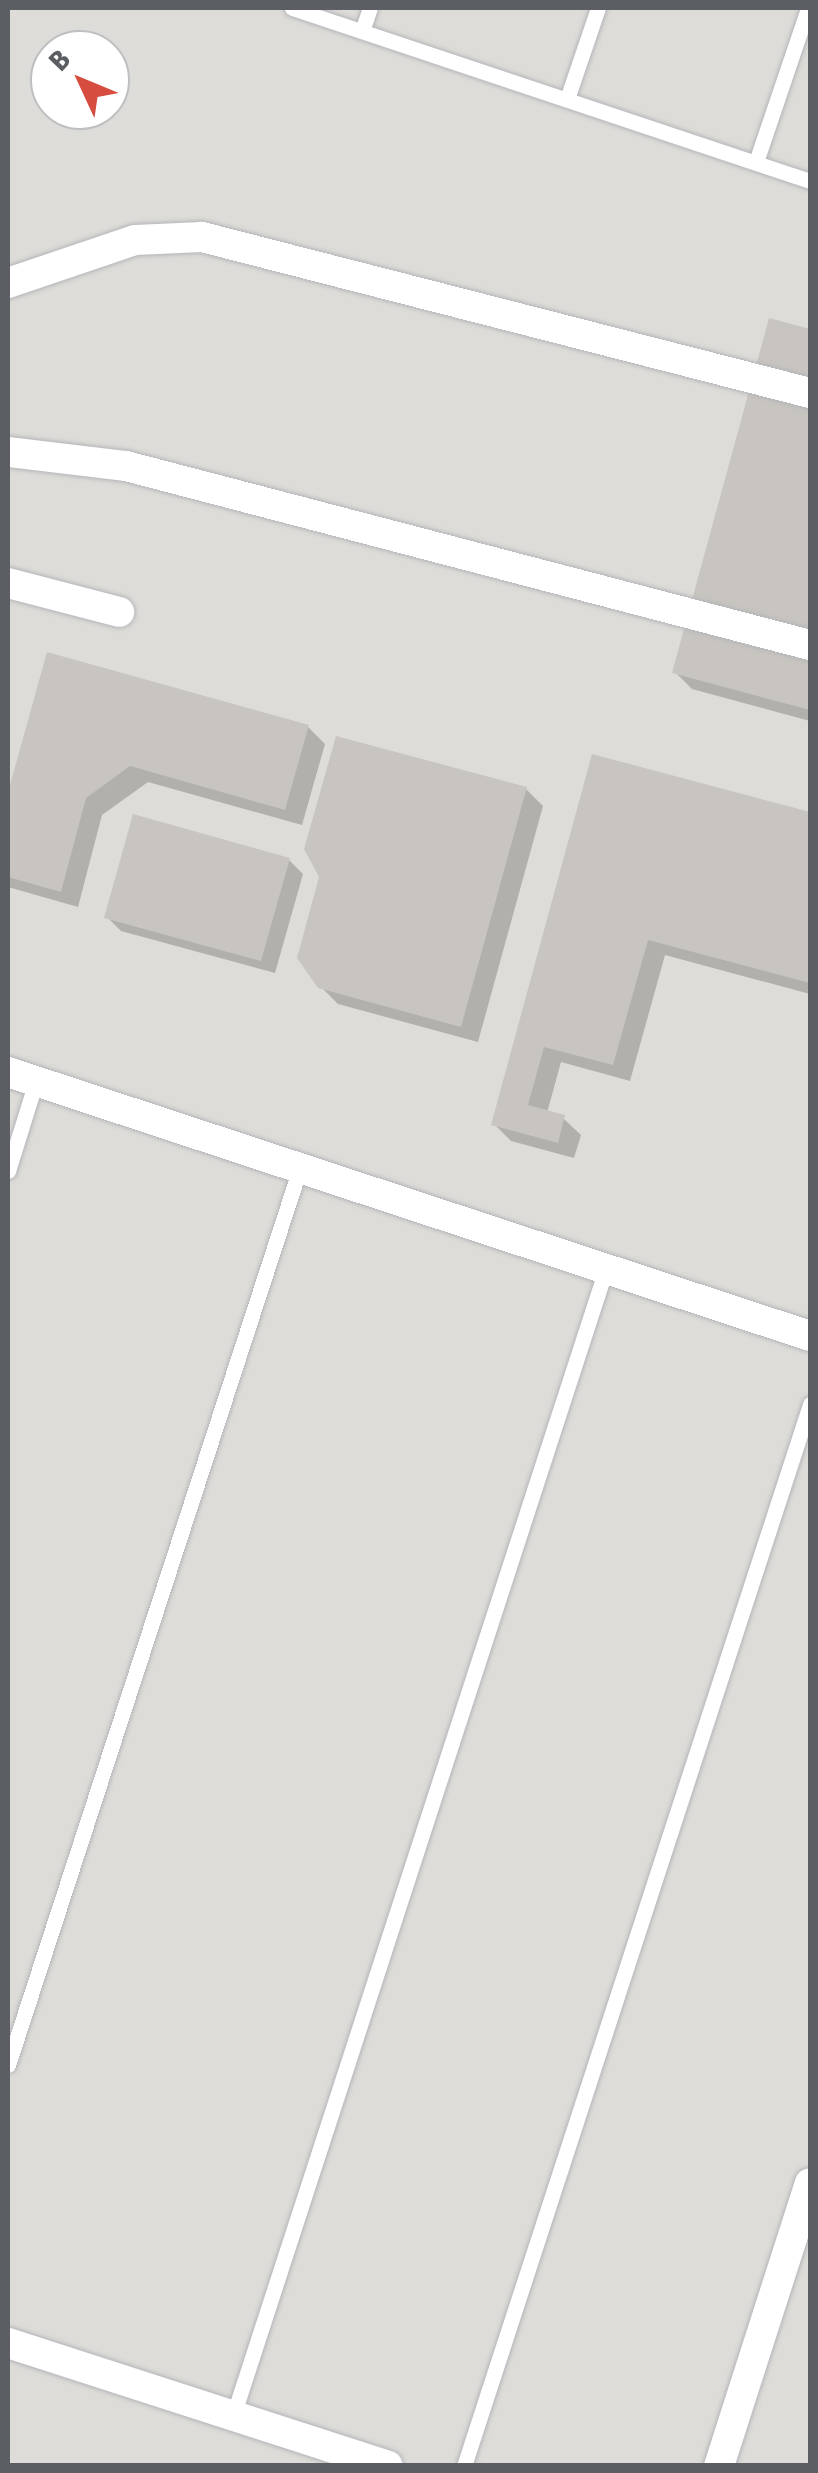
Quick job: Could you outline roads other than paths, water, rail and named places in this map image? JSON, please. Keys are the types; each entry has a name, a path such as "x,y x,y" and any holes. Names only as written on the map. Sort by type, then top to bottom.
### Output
{"street":[{"path":"8,283 136,240 202,237 810,393"},
{"path":"8,452 126,466 810,645"},
{"path":"8,583 119,612"},
{"path":"22,1077 810,1336"},
{"path":"719,2466 810,2183"},
{"path":"8,2343 388,2466"}],"lane":[{"path":"292,8 810,181"},
{"path":"362,31 370,8"},
{"path":"567,99 598,8"},
{"path":"756,162 808,8"},
{"path":"8,1171 22,1077"},
{"path":"8,2065 300,1168"},
{"path":"233,2416 606,1269"},
{"path":"464,2466 810,1404"}]}
